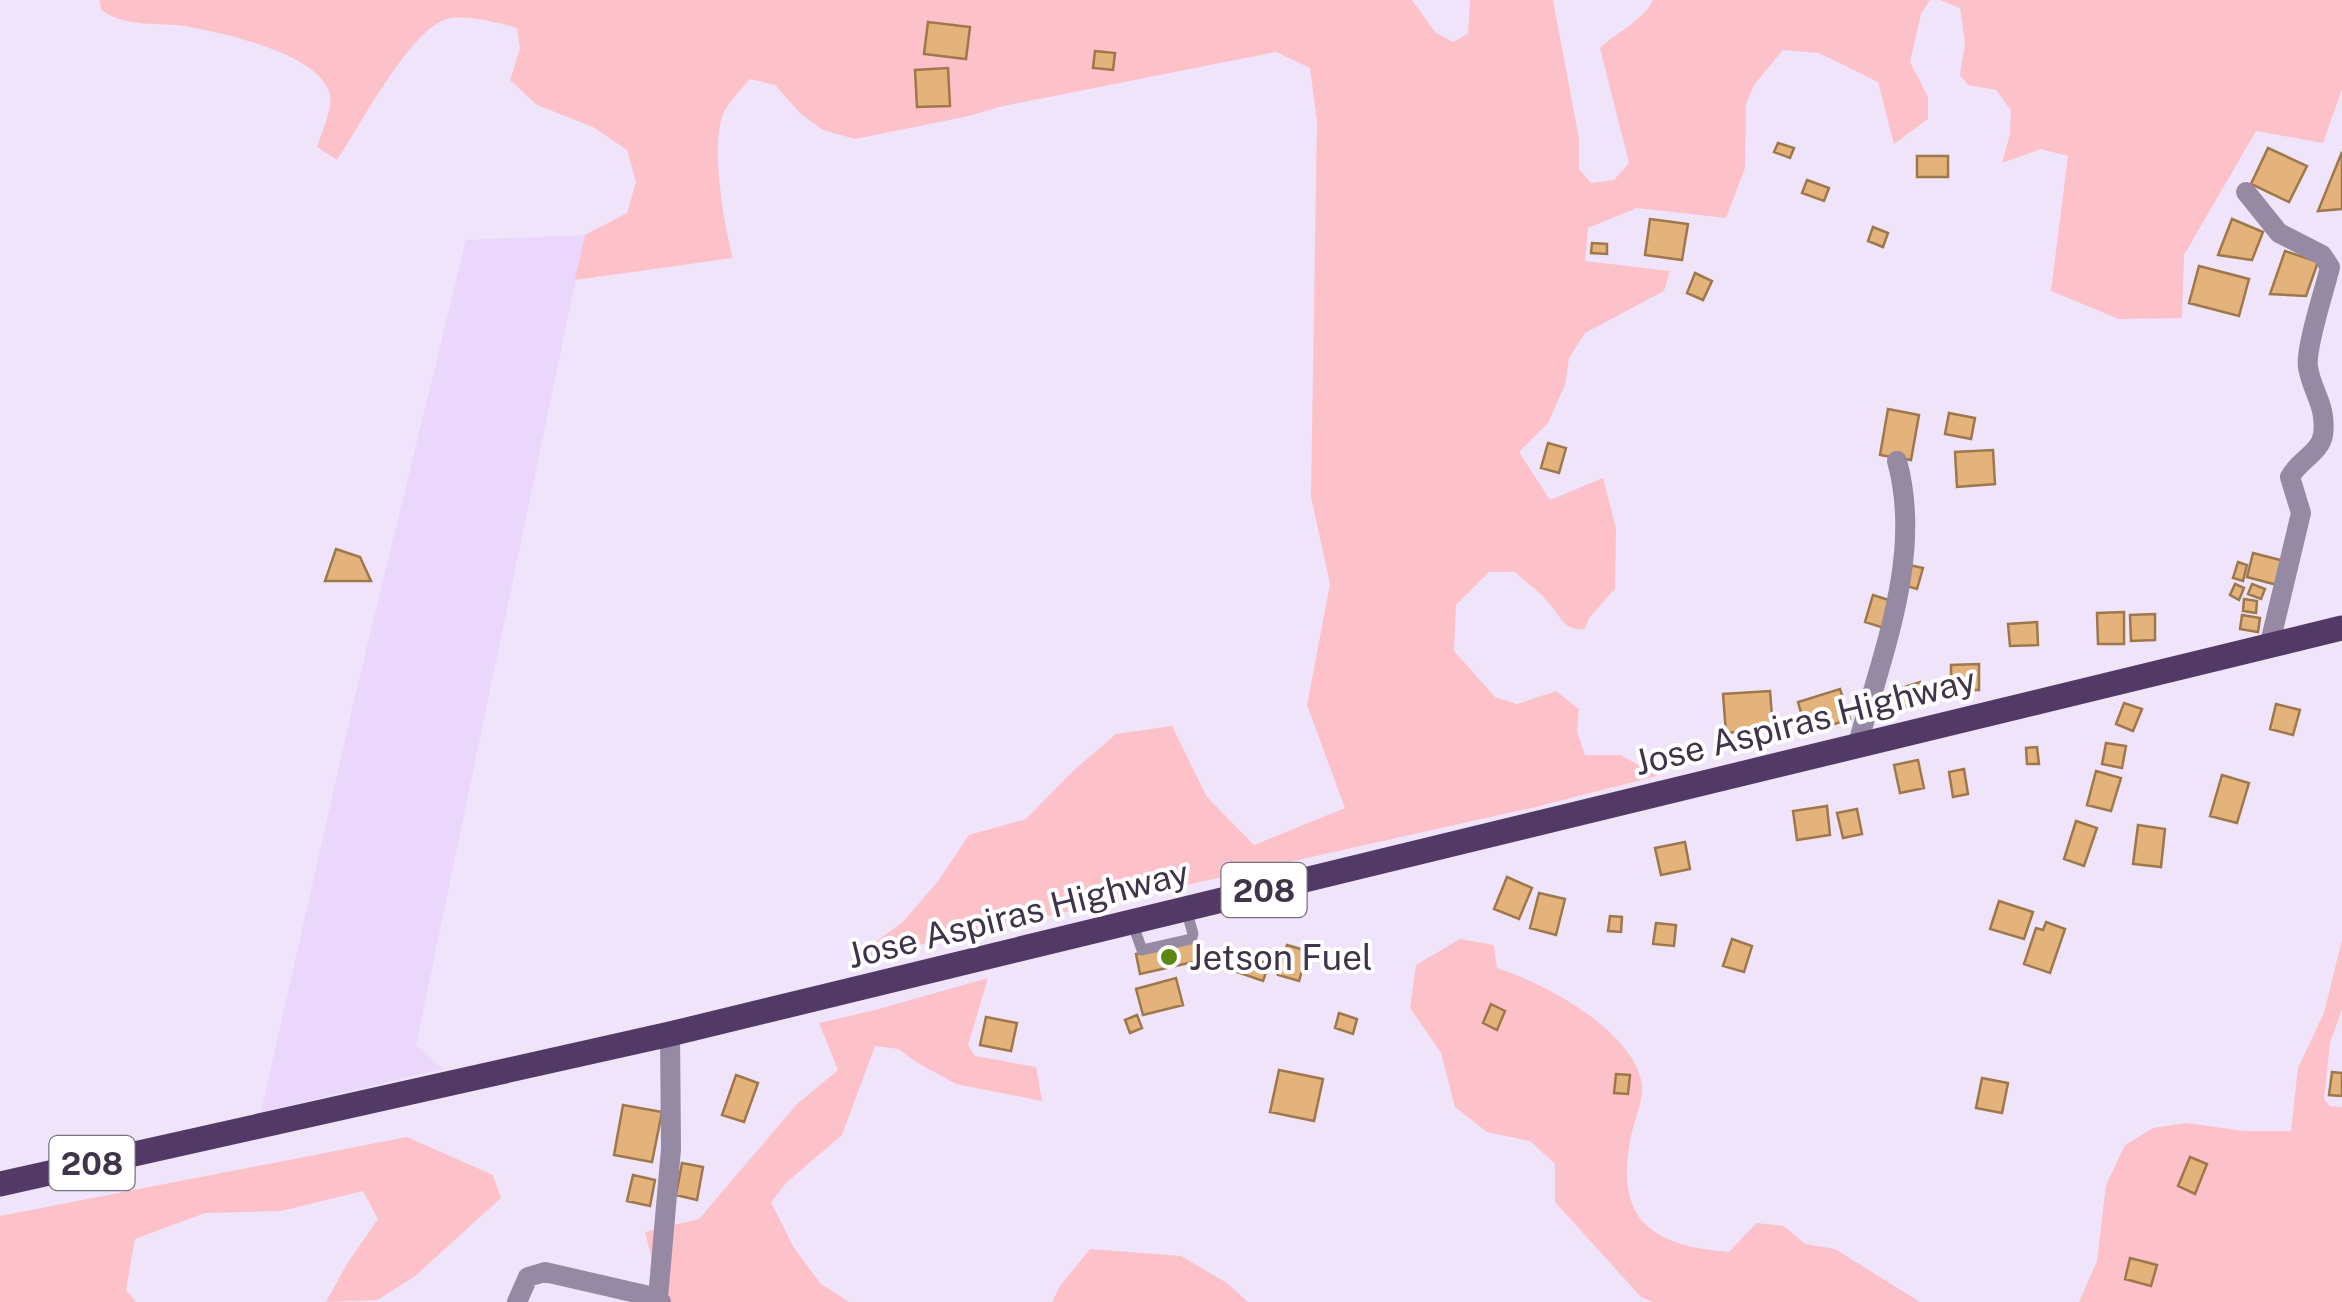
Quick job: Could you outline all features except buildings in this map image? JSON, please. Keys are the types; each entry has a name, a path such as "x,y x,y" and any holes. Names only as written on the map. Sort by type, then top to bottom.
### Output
{"main road":[{"name":"Jose Aspiras Highway","path":"0,1184 670,1034 2342,628"}],"street":[{"path":"2246,192 2279,233 2322,255 2330,265 2308,362 2323,406 2323,435 2318,447 2294,469 2290,478 2301,510 2269,646"},
{"path":"1858,744 1906,549 1906,492 1897,462"},
{"path":"517,1302 528,1277 545,1272 660,1300 670,1149 670,1034"}],"shaded area":[{"path":"100,0 1412,0 1436,33 1453,42 1468,34 1470,0 1553,0 1579,139 1579,169 1591,183 1614,180 1629,163 1600,48 1637,20 1653,0 1930,0 1921,14 1910,62 1928,97 1928,119 1894,144 1878,82 1819,53 1783,50 1754,85 1746,104 1745,168 1726,218 1637,208 1588,228 1585,261 1670,271 1664,291 1585,333 1569,358 1565,385 1548,423 1519,452 1550,500 1603,478 1616,528 1615,589 1589,618 1585,629 1578,629 1567,625 1515,572 1489,572 1456,605 1454,651 1495,697 1517,704 1556,691 1579,709 1577,731 1585,755 1621,755 1657,776 1531,808 851,960 904,921 938,881 969,835 1026,819 1116,734 1172,726 1207,797 1254,845 1345,808 1307,705 1330,584 1311,497 1317,121 1310,68 1276,52 855,139 823,130 801,114 775,85 750,79 725,110 718,140 722,204 733,258 575,280 585,235 627,213 636,182 627,150 593,127 537,105 510,80 520,49 517,28 463,18 447,19 433,27 402,60 337,160 317,147 330,95 323,81 309,68 270,48 226,35 122,20 101,10"},
{"path":"1940,0 2342,0 2342,89 2323,143 2256,131 2184,255 2182,318 2119,319 2051,291 2068,156 2041,149 2002,163 2010,134 2011,110 1996,90 1968,85 1960,75 1965,43 1960,8"},
{"path":"585,235 416,1045 443,1069 261,1112 355,696 466,240"},
{"path":"1460,939 1494,945 1497,968 1584,1011 1622,1045 1635,1064 1642,1090 1631,1136 1628,1189 1644,1223 1659,1235 1702,1249 1729,1252 1756,1223 1784,1226 1805,1244 1835,1249 1920,1302 1653,1302 1641,1297 1555,1202 1555,1164 1530,1141 1487,1132 1455,1107 1441,1053 1410,1008 1416,965"},
{"path":"2342,940 2342,1009 2330,1043 2324,1099 2330,1106 2342,1107 2342,1302 2079,1302 2097,1261 2106,1185 2125,1145 2153,1128 2186,1123 2244,1131 2291,1131 2298,1068 2324,1013"},
{"path":"988,978 968,1045 975,1056 1036,1067 1042,1101 956,1084 899,1049 875,1046 842,1135 787,1182 771,1202 794,1248 821,1284 849,1302 663,1302 645,1232 699,1219 797,1104 838,1070 819,1023"},
{"path":"407,1137 493,1175 501,1198 414,1277 377,1300 326,1302 378,1219 363,1191 281,1211 205,1213 135,1239 126,1290 136,1302 0,1302 0,1216"},
{"path":"1090,1249 1181,1256 1227,1283 1248,1302 1052,1302"}],"place":[{"name":"Jetson Fuel","path":"1169,957"}]}
